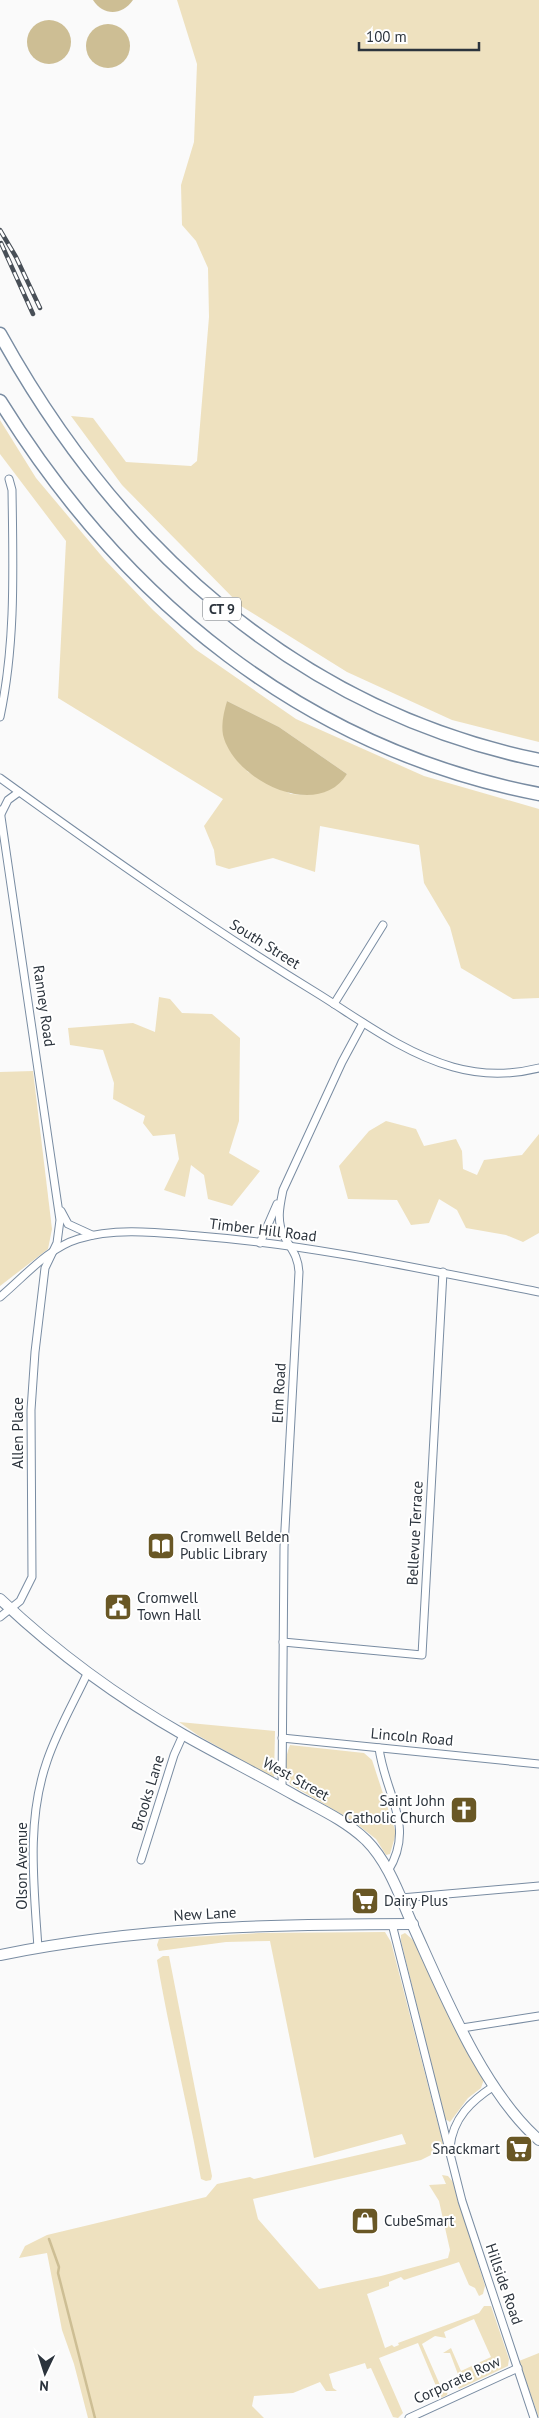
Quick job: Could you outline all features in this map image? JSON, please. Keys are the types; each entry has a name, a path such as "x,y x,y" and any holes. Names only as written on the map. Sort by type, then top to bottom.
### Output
{"highway":[{"name":"CT 9","path":"0,334 53,420 119,506 174,566 242,625 304,668 387,711 457,738 539,760"},
{"name":"CT 9","path":"0,401 52,476 115,554 174,612 240,666 310,710 386,748 454,773 539,794"}],"main road":[{"name":"West Street","path":"0,1599 87,1674 183,1735 330,1814 358,1833 375,1850 388,1871 462,2028 494,2086 513,2115 539,2140"},
{"name":"New Lane","path":"0,1956 103,1937 191,1929 413,1924"}],"street":[{"path":"0,717 11,642 12,490 9,479"},
{"name":"South Street","path":"0,778 217,931 413,1053 453,1067 486,1074 521,1072 539,1068"},
{"name":"Ranney Road","path":"19,792 8,800 0,812 58,1203 60,1232 52,1252"},
{"path":"334,1004 383,925"},
{"name":"Elm Road","path":"282,1788 284,1547 298,1294 298,1262 292,1247 283,1235 280,1227 279,1211 283,1190 342,1062 363,1023"},
{"path":"260,1243 283,1190"},
{"name":"Ranney Road","path":"58,1203 68,1224 82,1232 93,1235"},
{"name":"Timber Hill Road","path":"0,1297 64,1244 93,1235 175,1234 362,1257 539,1292"},
{"name":"Allen Place","path":"0,1617 23,1596 32,1577 33,1383 43,1284 52,1252"},
{"name":"Bellevue Terrace","path":"283,1642 422,1655 443,1272"},
{"name":"Olson Avenue","path":"38,1948 32,1864 36,1809 41,1780 47,1759 87,1674"},
{"name":"Brooks Lane","path":"141,1860 174,1755 183,1735"},
{"name":"Lincoln Road","path":"282,1738 539,1764"},
{"path":"379,1748 401,1830 399,1849 388,1871"},
{"path":"401,1898 539,1886"},
{"name":"Hillside Road","path":"392,1924 471,2232 534,2418"},
{"path":"462,2028 539,2016"},
{"name":"Hillside Road","path":"451,2157 452,2135 463,2112 476,2098 494,2086"},
{"name":"Corporate Row","path":"408,2418 518,2368"}],"shaded area":[{"path":"93,0 133,0 124,9 113,12 102,9"},
{"path":"177,0 539,0 539,742 452,720 347,672 241,606 122,485 71,416 93,418 126,462 191,466 197,461 209,317 208,268 196,241 182,225 181,185 194,142 197,64"},
{"path":"45,20 53,20 65,26 71,42 65,58 53,64 45,64 33,58 27,46 27,38 33,26"},
{"path":"108,24 120,28 126,34 130,46 126,58 120,64 108,68 96,64 90,58 86,46 90,34 96,28"},
{"path":"0,420 36,478 105,560 153,610 195,649 296,719 424,776 539,809 539,998 513,999 461,968 450,927 424,883 419,845 320,826 315,872 273,858 229,869 216,865 214,850 204,826 223,799 58,698 66,541 0,454","holes":["227,701 279,727 347,774 326,791 306,795 291,794 248,772 231,752 224,736"]},
{"path":"227,701 279,727 347,774 334,788 317,794 298,794 278,789 259,780 243,767 230,752 223,735 224,713"},
{"path":"159,997 170,999 182,1013 212,1014 240,1038 239,1121 229,1153 260,1171 232,1206 208,1199 204,1175 191,1165 185,1197 164,1190 179,1159 175,1134 153,1136 143,1123 145,1116 113,1099 114,1083 103,1050 70,1045 68,1028 133,1023 155,1032"},
{"path":"33,1071 52,1229 48,1249 0,1286 0,1072"},
{"path":"386,1121 416,1129 424,1146 456,1139 462,1151 463,1169 477,1175 484,1160 522,1155 539,1134 539,1233 523,1242 506,1235 466,1228 457,1210 439,1199 429,1223 411,1225 397,1200 348,1199 339,1166 369,1131"},
{"path":"179,1722 275,1731 274,1778 199,1736"},
{"path":"290,1745 364,1753 372,1760 396,1833 390,1854 386,1855 376,1839 353,1821 291,1785 288,1781 286,1765"},
{"path":"385,1932 391,1942 444,2147 436,2147 433,2154 421,2160 253,2199 258,2219 319,2289 381,2276 448,2258 450,2250 439,2201 429,2185 446,2184 442,2175 448,2176 453,2182 485,2286 483,2294 479,2296 475,2288 469,2285 459,2262 404,2280 401,2277 389,2282 389,2286 367,2294 385,2348 392,2345 394,2347 399,2345 398,2343 479,2313 484,2306 491,2306 509,2359 508,2366 459,2389 454,2381 459,2377 450,2353 443,2353 451,2348 461,2371 491,2357 474,2319 444,2332 446,2338 435,2336 422,2344 440,2385 445,2385 448,2390 447,2395 441,2398 418,2343 379,2358 403,2413 398,2418 393,2417 371,2368 367,2369 365,2363 329,2374 333,2388 337,2391 326,2391 320,2382 293,2393 254,2396 252,2406 264,2418 88,2418 74,2364 62,2330 47,2253 19,2258 25,2246 47,2235 206,2197 217,2184 250,2177 254,2179 406,2144 402,2134 314,2158 270,1941 226,1942 159,1951 157,1945 159,1939 259,1933"},
{"path":"405,1933 413,1940 484,2079 481,2088 468,2098 450,2122 445,2119 401,1941 401,1935"},
{"path":"163,1956 169,1956 212,2176 211,2180 201,2179 157,1960"},
{"path":"539,2353 539,2418 519,2361"}],"waterway":[{"path":"49,2239 59,2267 58,2273 95,2418"}],"railway":[{"path":"0,230 16,257 40,308"},
{"path":"1,243 33,314"}],"place":[{"name":"Cromwell Belden Public Library","path":"161,1546"},
{"name":"Cromwell Town Hall","path":"118,1607"},
{"name":"Saint John Catholic Church","path":"464,1810"},
{"name":"Dairy Plus","path":"365,1901"},
{"name":"Snackmart","path":"519,2149"},
{"name":"CubeSmart","path":"365,2221"}]}
